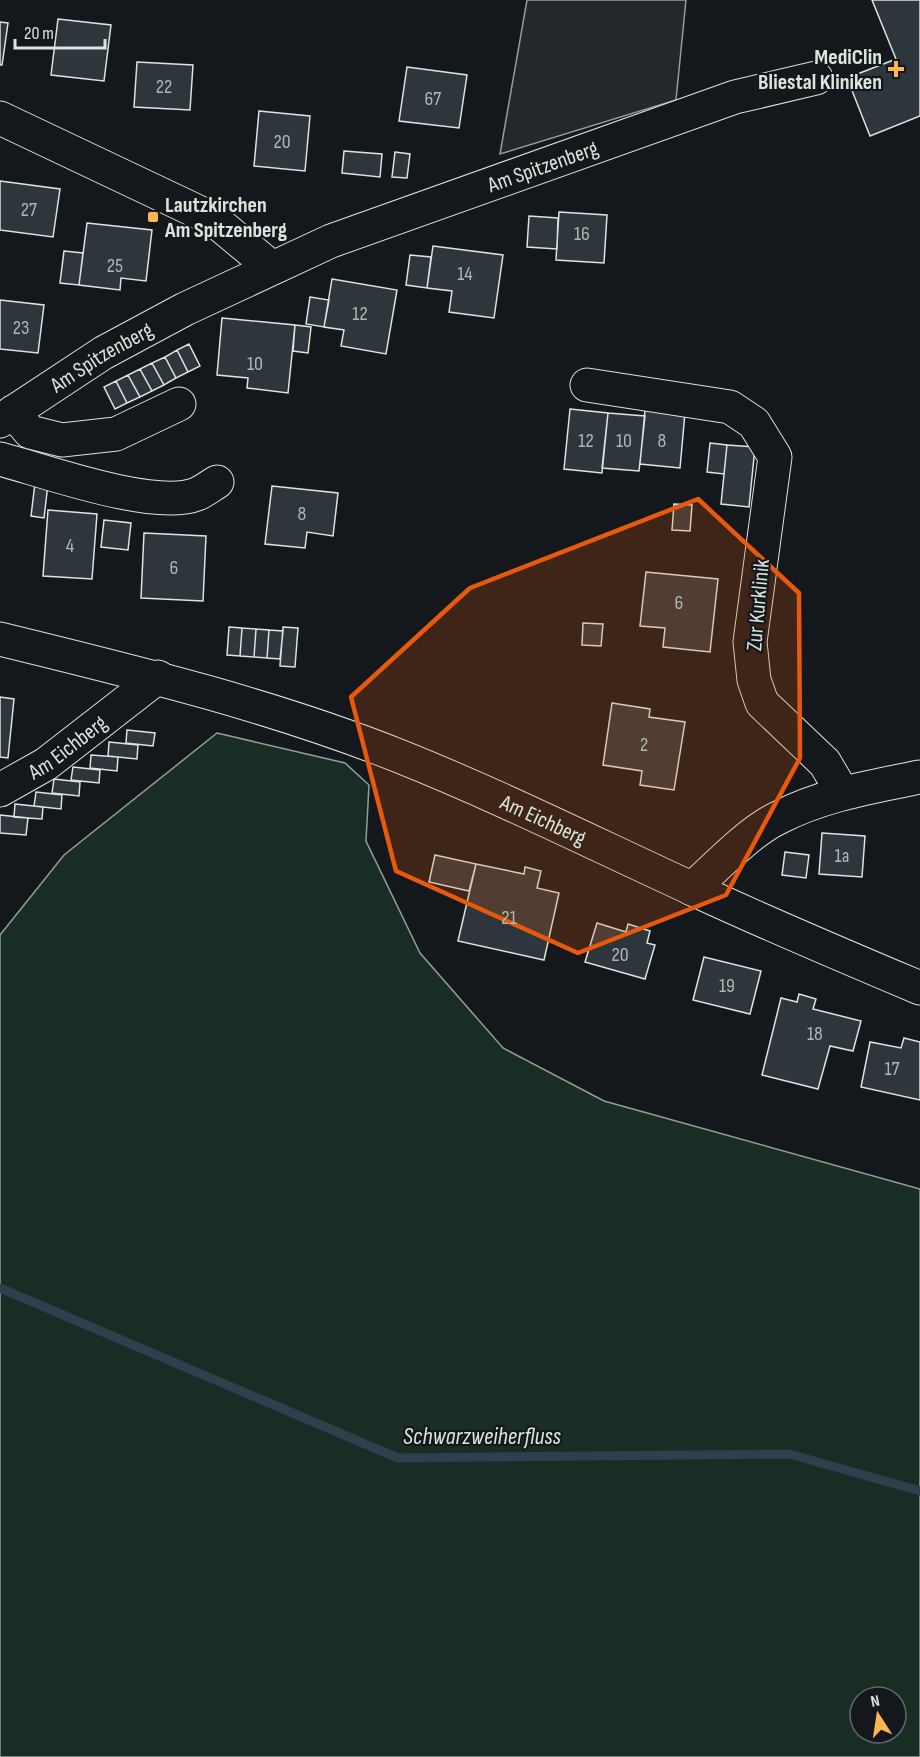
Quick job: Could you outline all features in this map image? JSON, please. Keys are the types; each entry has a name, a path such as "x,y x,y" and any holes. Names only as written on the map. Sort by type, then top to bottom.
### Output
{"street":[{"name":"Am Spitzenberg","path":"7,417 103,353 185,309 331,241 735,97 816,78"},
{"path":"0,118 213,219 272,268"},
{"name":"Zur Kurklinik","path":"586,385 730,407 754,423 775,457 750,642 754,680 762,703 825,763 842,792"},
{"path":"7,417 30,432 62,440 116,434 179,404"},
{"path":"0,459 114,490 152,497 178,498 196,495 217,482"},
{"name":"Am Eichberg","path":"0,639 158,677 398,756 560,826 692,889 920,988"},
{"name":"Am Eichberg","path":"0,790 46,764 158,677"},
{"path":"692,889 730,854 776,818 842,792 920,777"}],"highlighted area":[{"path":"698,499 799,593 800,758 726,895 578,953 396,871 351,697 470,588"}],"green space":[{"path":"217,733 345,763 369,785 366,841 420,953 503,1048 604,1101 920,1189 920,1757 0,1757 0,935 64,855"}],"shaded area":[{"path":"527,0 686,0 676,100 500,154"}],"building":[{"name":"MediClin Bliestal Kliniken","path":"872,0 920,0 920,116 870,136 847,78 896,59"},
{"path":"58,19 111,25 104,81 51,75"},
{"path":"0,22 8,23 2,65 0,65"},
{"path":"137,62 193,65 190,110 134,107"},
{"path":"407,67 467,75 459,128 399,121"},
{"path":"259,111 310,116 305,171 254,166"},
{"path":"344,151 382,154 380,177 342,173"},
{"path":"395,152 410,154 407,178 392,177"},
{"path":"0,181 60,189 53,237 0,230"},
{"path":"559,212 607,215 604,263 556,260"},
{"path":"529,216 558,218 557,249 527,247"},
{"path":"87,223 152,230 146,281 121,278 120,290 79,285"},
{"path":"433,246 503,255 494,318 449,312 452,291 427,288"},
{"path":"64,251 83,253 79,285 60,283"},
{"path":"410,255 431,257 427,288 406,285"},
{"path":"332,279 397,290 386,354 341,346 344,330 324,327"},
{"path":"310,297 329,300 324,327 306,324"},
{"path":"0,300 44,305 38,353 0,349"},
{"path":"222,318 295,325 288,393 247,388 248,378 217,375"},
{"path":"295,325 311,327 308,353 293,351"},
{"path":"189,344 200,366 188,372 177,350"},
{"path":"177,350 188,372 176,378 165,357"},
{"path":"165,357 176,378 164,385 152,363"},
{"path":"152,363 164,385 152,391 140,369"},
{"path":"140,369 152,391 140,397 128,375"},
{"path":"128,375 140,397 127,403 116,381"},
{"path":"116,381 127,403 115,409 104,387"},
{"path":"570,409 608,413 602,473 564,469"},
{"path":"645,410 685,413 680,468 640,464"},
{"path":"608,413 645,416 639,471 602,468"},
{"path":"710,443 727,445 724,474 707,472"},
{"path":"727,445 755,447 749,507 721,504"},
{"path":"35,483 48,484 44,518 31,516"},
{"path":"272,486 338,493 333,536 307,532 305,548 265,544"},
{"path":"674,504 692,505 690,531 672,530"},
{"path":"48,510 97,514 92,579 43,576"},
{"path":"104,520 131,523 128,550 101,547"},
{"path":"144,533 206,536 203,601 141,598"},
{"path":"646,572 718,579 710,652 663,647 665,628 640,626"},
{"path":"583,623 603,624 601,646 582,645"},
{"path":"229,627 242,628 240,656 227,655"},
{"path":"283,627 298,628 295,667 280,666"},
{"path":"242,628 256,629 254,657 240,656"},
{"path":"256,629 269,630 267,658 254,657"},
{"path":"269,630 283,631 280,659 267,658"},
{"path":"0,697 14,699 8,758 0,757"},
{"path":"612,703 650,709 649,717 685,722 674,790 640,785 642,771 603,765"},
{"path":"127,730 155,733 153,746 126,743"},
{"path":"109,742 138,745 137,759 108,756"},
{"path":"91,755 118,757 117,771 90,768"},
{"path":"73,767 100,770 99,783 71,780"},
{"path":"54,779 80,782 79,796 52,793"},
{"path":"36,792 62,795 61,809 34,806"},
{"path":"15,804 43,807 42,819 14,817"},
{"path":"0,815 28,818 26,835 0,833"},
{"path":"822,833 865,836 862,877 819,874"},
{"path":"785,852 809,855 806,878 782,875"},
{"path":"435,855 476,864 469,891 429,882"},
{"path":"476,864 524,874 525,867 541,871 537,888 559,893 544,960 458,941"},
{"path":"597,923 626,932 628,924 650,931 647,943 655,945 645,979 585,962"},
{"path":"704,957 761,971 750,1014 693,1000"},
{"path":"799,994 816,999 813,1009 861,1021 853,1051 830,1046 818,1089 762,1075 781,998 797,1002"},
{"path":"904,1038 920,1042 920,1100 861,1087 870,1042 901,1048"}],"waterway":[{"name":"Schwarzweiherfluss","path":"0,1288 398,1458 789,1454 920,1491"}],"place":[{"name":"MediClin Bliestal Kliniken","path":"896,69"},
{"name":"Lautzkirchen Am Spitzenberg","path":"153,217"}]}
